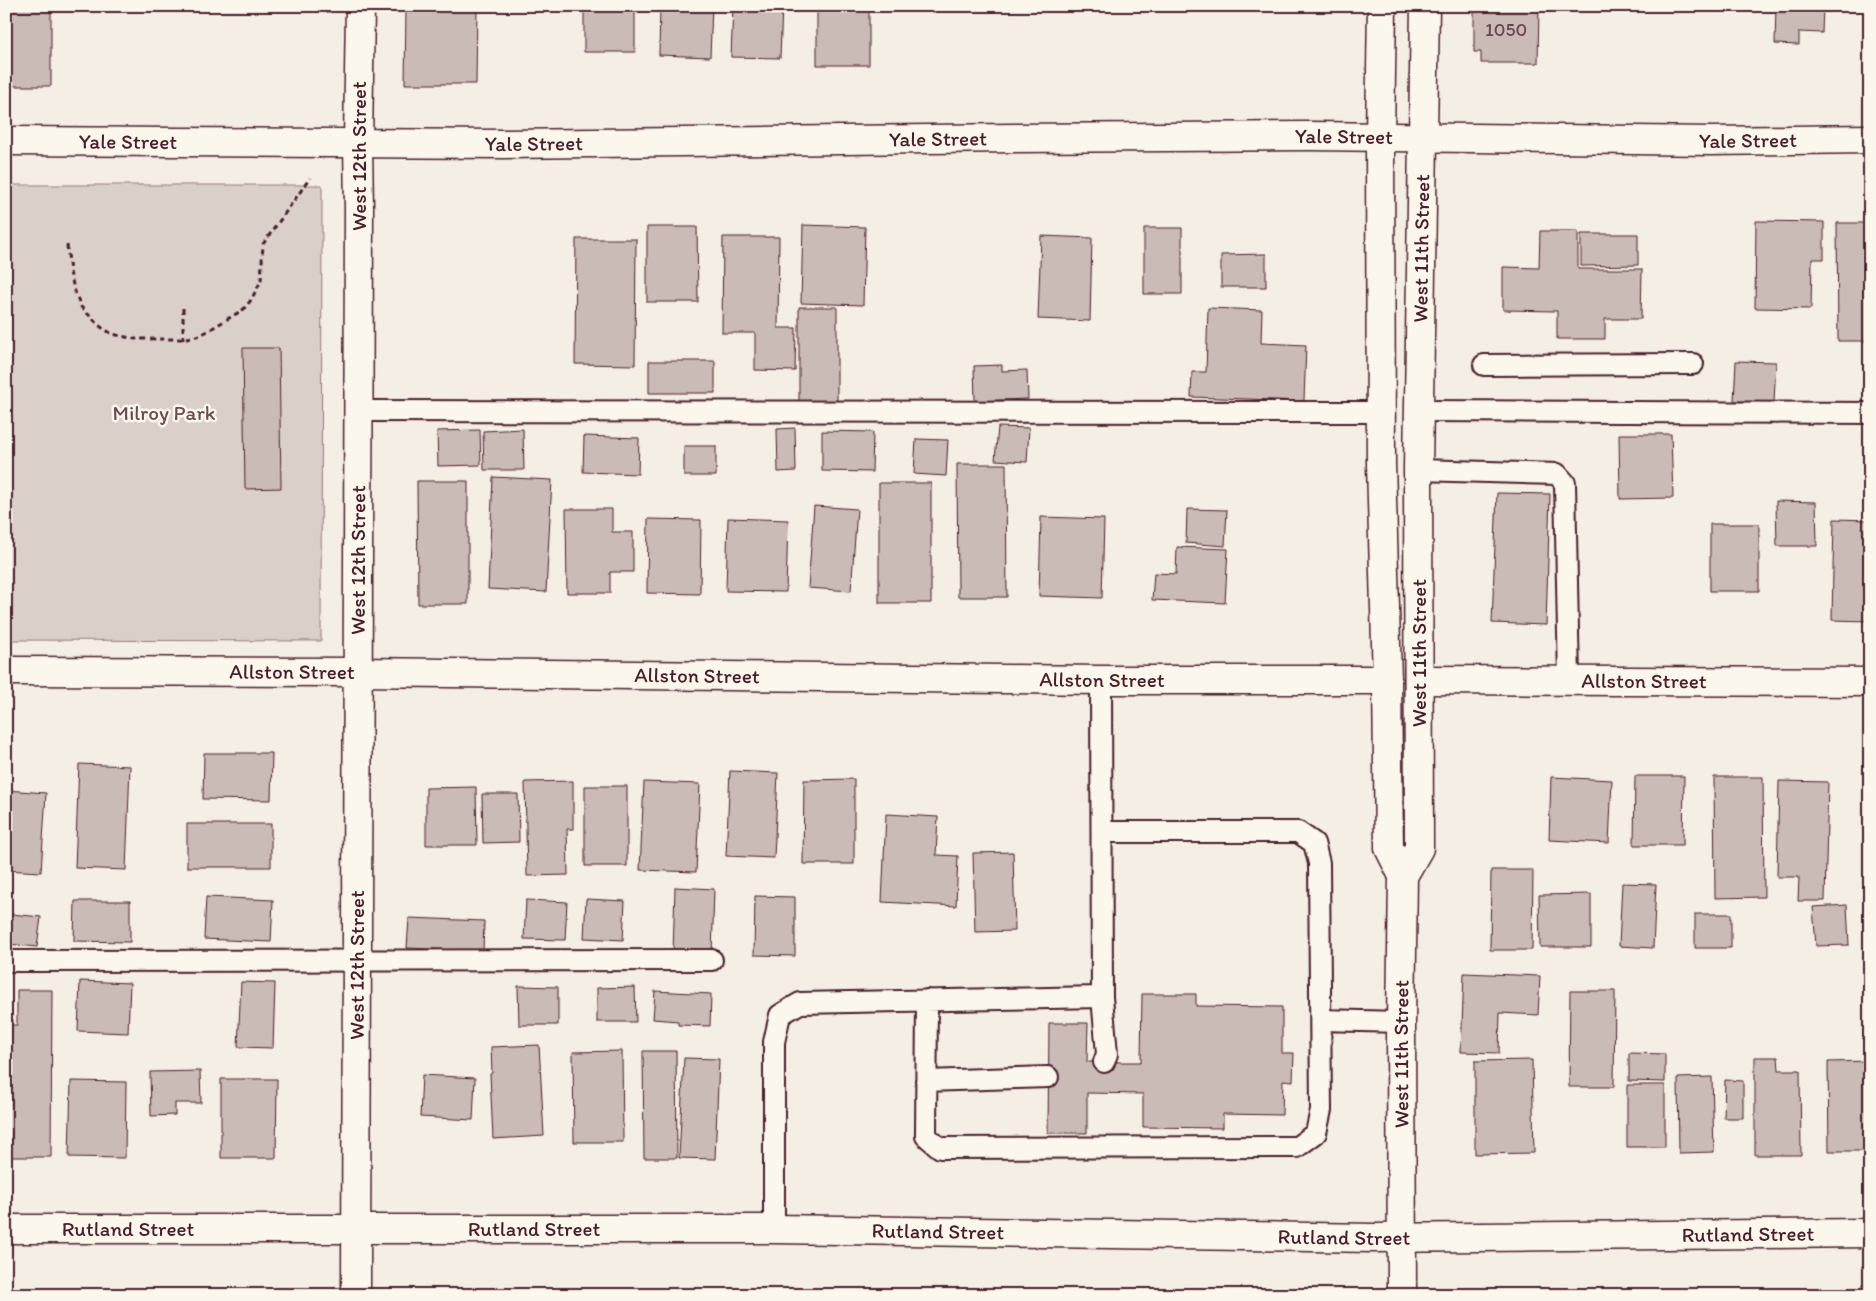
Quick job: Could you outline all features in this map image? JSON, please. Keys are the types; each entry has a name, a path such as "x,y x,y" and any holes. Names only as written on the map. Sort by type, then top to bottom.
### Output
{"street":[{"name":"West 12th Street","path":"356,1295 358,144 360,6"},
{"name":"West 11th Street","path":"1382,6 1380,137 1381,412 1389,848 1403,876 1401,1022 1402,1295"},
{"name":"West 11th Street","path":"1403,876 1419,848 1418,470 1425,6"},
{"name":"Yale Street","path":"6,141 505,144 1015,138 1380,137 1702,141 1870,139"},
{"name":"Allston Street","path":"6,671 358,672 1101,680 1387,680"},
{"name":"Allston Street","path":"1419,680 1870,682"},
{"name":"Rutland Street","path":"6,1229 774,1229 1402,1238 1870,1233"}],"lane":[{"path":"1484,365 1692,364"},
{"path":"359,411 1381,412"},
{"path":"1419,412 1870,413"},
{"path":"1418,470 1557,474 1565,483 1569,681"},
{"path":"1101,680 1102,996 1107,1054 1104,1062"},
{"path":"927,1000 926,1136 940,1148 1297,1147 1316,1133 1321,1110 1319,863 1314,843 1298,832 1102,832"},
{"path":"6,962 712,960"},
{"path":"774,1229 774,1042 780,1015 800,1003 1102,996"},
{"path":"1320,1020 1401,1022"},
{"path":"926,1081 1048,1077"}],"path":[{"path":"67,245 74,289 81,307 101,327 112,334 135,339 183,338 200,335 244,309 251,300 262,281 263,244 310,178"},
{"path":"183,308 183,338"}],"green space":[{"name":"Milroy Park","path":"6,185 322,185 321,641 6,640"}],"building":[{"path":"6,6 51,6 51,86 6,86"},
{"path":"406,6 477,6 476,84 405,84"},
{"path":"584,6 635,6 635,52 584,52"},
{"path":"660,6 712,6 710,57 659,55"},
{"path":"733,6 782,6 780,58 731,57"},
{"path":"817,6 869,6 869,65 817,65"},
{"path":"1042,6 1261,6 1258,8 1042,8"},
{"path":"1474,6 1539,6 1538,63 1481,63 1481,52 1474,52"},
{"path":"1776,6 1823,6 1822,33 1799,32 1799,45 1775,44"},
{"path":"1756,221 1824,222 1824,259 1812,259 1811,309 1755,308"},
{"path":"1837,223 1870,223 1870,341 1838,341"},
{"path":"803,225 865,227 863,305 801,303"},
{"path":"647,227 697,227 698,302 647,302"},
{"path":"1144,228 1182,228 1182,294 1144,294"},
{"path":"1540,231 1578,231 1578,269 1642,269 1641,319 1605,319 1605,339 1557,339 1557,311 1503,310 1503,267 1539,268"},
{"path":"1581,234 1638,234 1638,265 1581,266"},
{"path":"1041,236 1092,238 1090,321 1038,319"},
{"path":"723,237 779,237 778,328 796,328 795,371 755,370 755,333 722,333"},
{"path":"576,239 636,239 635,365 575,364"},
{"path":"1266,254 1266,287 1221,287 1221,255"},
{"path":"799,307 837,307 837,402 799,402"},
{"path":"1208,308 1262,310 1261,343 1306,345 1304,401 1191,397 1192,372 1206,372"},
{"path":"243,348 279,348 281,488 245,489"},
{"path":"649,361 715,361 715,393 649,393"},
{"path":"1736,361 1776,362 1774,402 1734,401"},
{"path":"1002,365 1002,371 1027,370 1028,399 975,401 974,366"},
{"path":"998,427 1029,428 1027,462 995,460"},
{"path":"795,428 796,471 778,472 777,429"},
{"path":"523,429 524,470 484,470 483,431"},
{"path":"480,430 481,465 438,466 437,431"},
{"path":"822,431 873,432 872,472 822,471"},
{"path":"1619,434 1671,434 1673,498 1620,499"},
{"path":"584,436 639,438 638,474 583,472"},
{"path":"916,439 948,440 946,476 914,474"},
{"path":"684,446 716,446 716,476 684,476"},
{"path":"957,464 1006,464 1007,597 958,597"},
{"path":"493,477 552,480 546,592 488,589"},
{"path":"417,481 468,481 468,604 418,604"},
{"path":"879,483 931,483 931,603 879,603"},
{"path":"1497,493 1550,494 1546,625 1492,623"},
{"path":"1776,501 1816,502 1817,546 1777,546"},
{"path":"814,506 857,509 851,591 808,588"},
{"path":"566,509 612,509 612,532 633,532 633,572 610,572 610,593 567,593"},
{"path":"1187,509 1227,510 1225,546 1186,543"},
{"path":"1041,517 1104,519 1102,598 1039,596"},
{"path":"728,518 788,520 786,592 726,591"},
{"path":"648,519 701,520 700,594 647,593"},
{"path":"1834,519 1870,520 1870,621 1832,620"},
{"path":"1710,524 1759,524 1759,591 1710,591"},
{"path":"1177,547 1228,549 1225,603 1152,600 1154,573 1176,574"},
{"path":"204,753 272,753 271,800 203,799"},
{"path":"79,764 130,766 126,870 75,868"},
{"path":"730,771 778,773 774,858 726,856"},
{"path":"1635,776 1684,776 1683,845 1634,845"},
{"path":"1551,777 1612,780 1609,843 1549,840"},
{"path":"1714,777 1763,777 1764,897 1715,898"},
{"path":"854,779 854,864 803,864 804,780"},
{"path":"573,781 573,829 567,829 568,875 527,876 525,782"},
{"path":"1779,781 1828,782 1825,901 1798,901 1799,877 1777,877"},
{"path":"644,782 700,784 696,872 640,870"},
{"path":"585,786 627,786 627,866 585,866"},
{"path":"476,787 477,845 426,845 426,788"},
{"path":"6,790 46,793 41,872 6,870"},
{"path":"482,794 518,794 519,842 483,843"},
{"path":"886,814 938,817 936,855 958,856 956,906 882,902"},
{"path":"187,824 271,824 271,867 187,867"},
{"path":"1013,852 1015,931 975,932 973,853"},
{"path":"1491,870 1533,870 1532,950 1490,950"},
{"path":"1622,883 1656,884 1653,948 1619,946"},
{"path":"675,887 714,889 712,955 673,954"},
{"path":"1591,894 1591,947 1540,947 1539,895"},
{"path":"755,896 795,897 795,956 754,955"},
{"path":"206,897 273,900 271,942 204,939"},
{"path":"586,899 625,901 623,940 584,938"},
{"path":"526,900 567,902 565,940 524,939"},
{"path":"75,901 130,901 130,942 74,941"},
{"path":"1847,905 1849,945 1816,946 1813,907"},
{"path":"11,914 41,917 37,947 8,944"},
{"path":"1695,914 1731,914 1731,948 1695,948"},
{"path":"409,918 484,921 483,951 407,948"},
{"path":"1464,973 1540,976 1538,1015 1500,1013 1499,1053 1461,1052"},
{"path":"80,981 130,983 128,1033 78,1031"},
{"path":"241,982 275,983 273,1048 238,1047"},
{"path":"518,986 558,987 558,1025 519,1025"},
{"path":"635,987 636,1022 597,1022 597,988"},
{"path":"17,990 52,990 51,1157 6,1157 6,1025 17,1025"},
{"path":"655,991 711,994 710,1026 678,1025 678,1021 653,1019"},
{"path":"1570,991 1615,991 1614,1087 1569,1087"},
{"path":"1142,994 1196,994 1196,1006 1282,1007 1282,1053 1294,1053 1293,1081 1283,1080 1282,1115 1223,1114 1223,1128 1143,1127 1143,1094 1087,1093 1087,1133 1048,1133 1049,1023 1088,1023 1087,1062 1141,1062"},
{"path":"539,1045 544,1136 493,1139 490,1074 492,1073 491,1047"},
{"path":"622,1051 623,1142 574,1142 573,1052"},
{"path":"643,1051 676,1051 677,1158 644,1158"},
{"path":"1629,1053 1665,1054 1665,1082 1629,1081"},
{"path":"1755,1057 1778,1057 1779,1070 1800,1070 1801,1155 1755,1155"},
{"path":"684,1058 719,1059 715,1159 679,1158"},
{"path":"1532,1060 1534,1153 1475,1154 1475,1061"},
{"path":"1870,1061 1870,1151 1829,1151 1828,1062"},
{"path":"200,1071 201,1103 175,1103 175,1115 151,1116 150,1072"},
{"path":"422,1075 475,1078 473,1120 420,1117"},
{"path":"1712,1077 1714,1152 1679,1153 1678,1078"},
{"path":"221,1079 277,1079 276,1158 221,1158"},
{"path":"1725,1080 1743,1081 1743,1118 1724,1118"},
{"path":"71,1081 126,1082 125,1158 69,1157"},
{"path":"1627,1085 1665,1085 1665,1147 1627,1147"}]}
